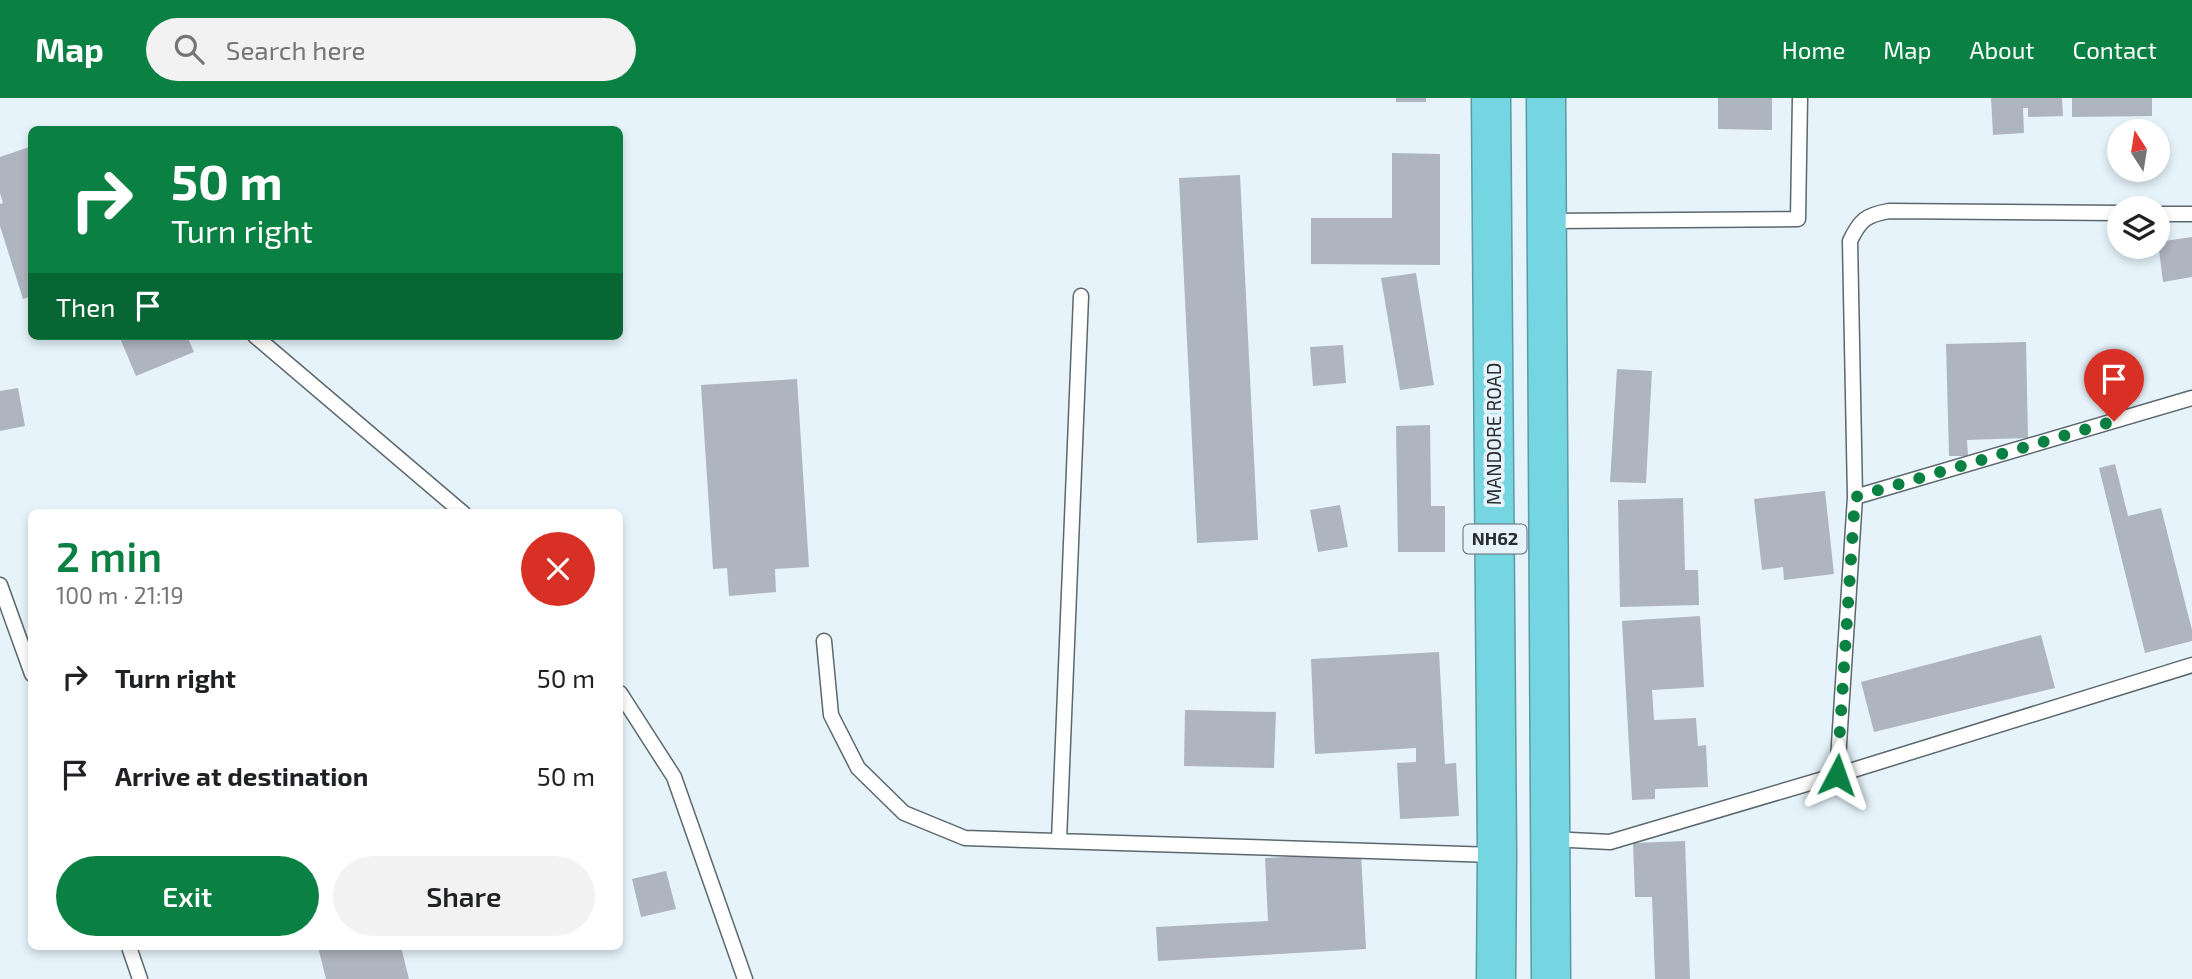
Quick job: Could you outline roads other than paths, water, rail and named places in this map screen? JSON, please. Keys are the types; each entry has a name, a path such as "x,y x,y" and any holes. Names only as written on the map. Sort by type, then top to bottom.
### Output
{"highway":[{"name":"MANDORE ROAD","path":"1491,98 1496,979"},
{"path":"1546,98 1551,979"}],"lane":[{"path":"1547,221 1798,219 1800,98"},
{"path":"1837,775 1855,497 1850,241 1857,225 1872,214 1889,211 2107,213"},
{"path":"2170,214 2192,214"},
{"path":"1059,841 1081,296"},
{"path":"260,340 458,509"},
{"path":"1855,497 2192,398"},
{"path":"0,586 28,663"},
{"path":"824,641 831,715 858,768 904,813 965,838 1497,855"},
{"path":"1550,839 1610,842 2192,665"},
{"path":"623,698 674,777 745,979"},
{"path":"130,950 140,979"}]}
